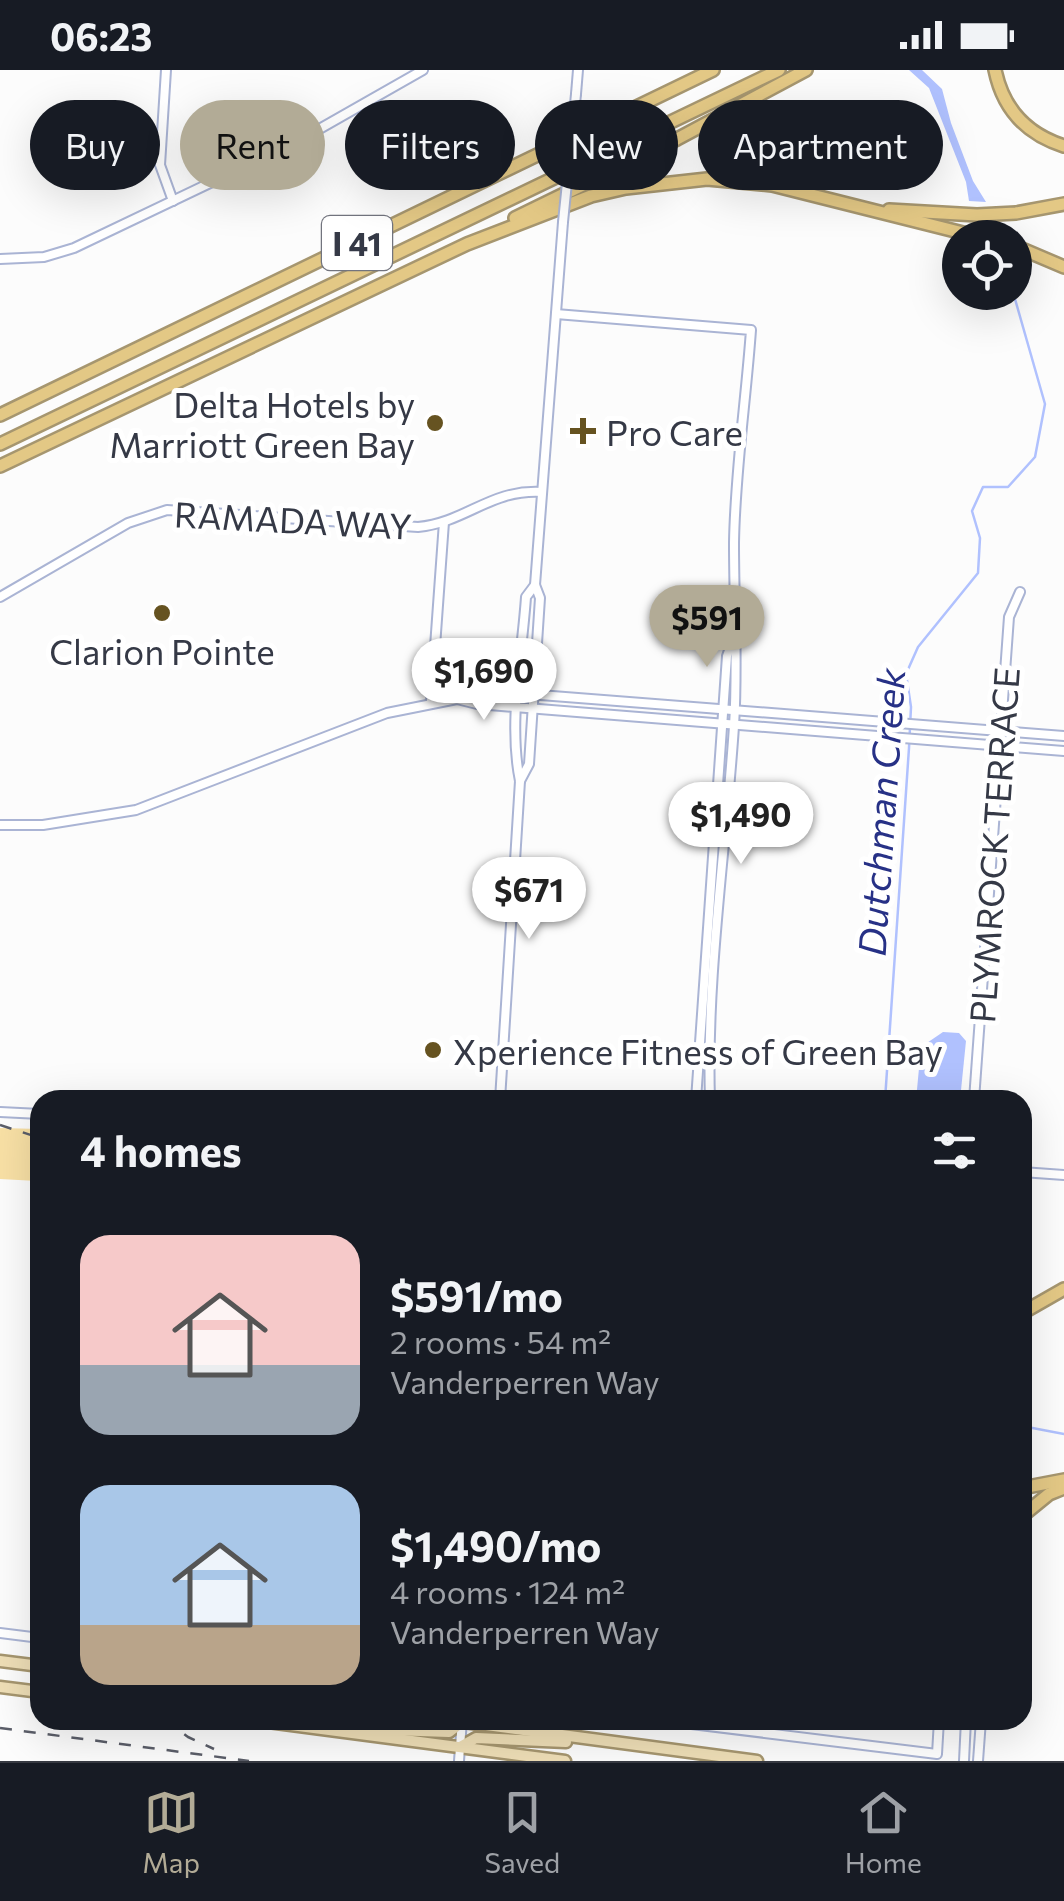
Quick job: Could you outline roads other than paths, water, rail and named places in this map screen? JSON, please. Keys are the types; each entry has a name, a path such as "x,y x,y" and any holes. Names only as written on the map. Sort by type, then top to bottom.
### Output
{"highway":[{"path":"643,100 700,70"},
{"name":"I 41","path":"648,100 713,70"},
{"name":"I 41","path":"0,444 778,70"},
{"path":"0,468 468,244 806,70"},
{"path":"995,70 1001,92 1014,115 1040,137 1064,146"},
{"name":"I 41","path":"0,415 535,155"},
{"path":"468,244 591,196 679,180 772,185 942,228"},
{"path":"870,210 1016,214 1064,204"},
{"path":"1032,253 1064,267"},
{"path":"0,404 34,398"},
{"path":"1032,1307 1064,1289"},
{"path":"1032,1486 1064,1480"},
{"path":"1032,1508 1064,1488"}],"main road":[{"path":"0,1661 30,1665"},
{"path":"0,1687 30,1691"},
{"path":"329,1730 565,1761"},
{"path":"344,1732 353,1730"},
{"path":"406,1730 451,1730"},
{"path":"522,1730 756,1761"},
{"path":"460,1747 476,1738 607,1742"}],"street":[{"path":"166,70 160,165 173,201"},
{"path":"0,259 59,254 300,140 423,70"},
{"path":"520,781 529,764 540,598 535,585 578,70"},
{"path":"556,314 752,330 734,540 733,639 737,656 710,1090"},
{"name":"RAMADA WAY","path":"0,597 128,523 167,510 405,527 444,522 500,495 542,492"},
{"path":"431,702 444,522"},
{"path":"501,1090 520,781 516,762 518,706 526,597 535,585"},
{"name":"PLYMROCK TERRACE","path":"975,1090 1009,617 1020,592"},
{"path":"697,1090 727,655 733,639"},
{"path":"457,699 476,690 519,692 1064,736"},
{"path":"0,825 43,824 136,810 387,713 457,699 1064,750"},
{"path":"0,1112 30,1114"},
{"path":"1032,1173 1064,1175"},
{"path":"0,1633 30,1637"},
{"path":"459,1730 459,1761"},
{"path":"740,1730 937,1754 939,1730"},
{"path":"960,1761 965,1730"},
{"path":"978,1761 980,1730"}],"water":[{"path":"909,70 922,70 942,89 973,181 986,202 969,201 966,182 943,124 943,100 934,100 929,88"},
{"path":"943,1032 959,1033 966,1041 961,1090 917,1090 921,1047"}],"waterway":[{"name":"Dutchman Creek","path":"886,1090 909,748 911,707 906,674 918,647 978,573 980,538 972,511 983,487 1008,487 1035,457 1045,404 1018,310"},
{"name":"Dutchman Creek","path":"1032,1428 1064,1434"}],"railway":[{"path":"0,1125 30,1135"},
{"path":"0,1728 249,1761"},
{"path":"179,1730 214,1749"}],"place":[{"name":"Delta Hotels by Marriott Green Bay","path":"435,423"},
{"name":"Pro Care","path":"583,431"},
{"name":"Clarion Pointe","path":"162,613"},
{"name":"Xperience Fitness of Green Bay","path":"433,1050"}]}
